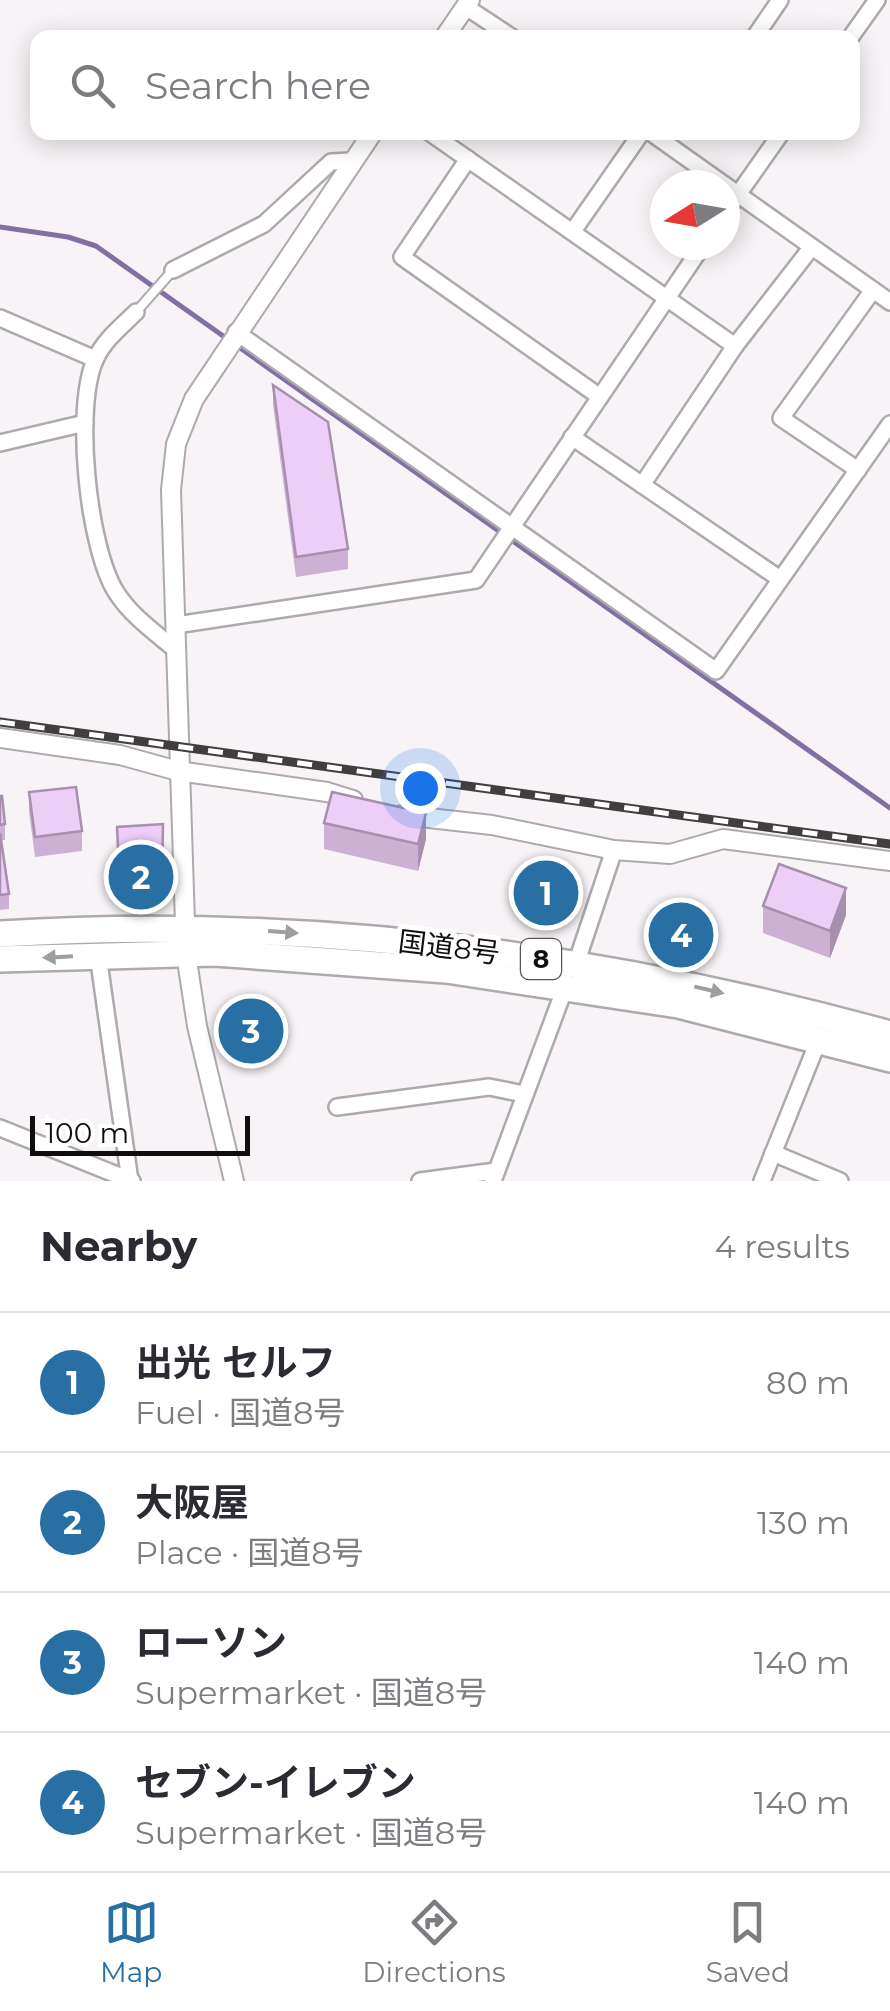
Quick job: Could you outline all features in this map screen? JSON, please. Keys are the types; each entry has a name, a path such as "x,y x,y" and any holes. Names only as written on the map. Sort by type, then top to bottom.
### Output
{"highway":[{"name":"国道8号","path":"0,934 186,926 434,944 571,974 890,1058"},
{"name":"国道8号","path":"0,960 186,954 571,974 697,987 890,1034"}],"street":[{"path":"759,30 780,0"},
{"path":"855,30 876,0"},
{"path":"449,30 468,3 503,30"},
{"path":"234,1181 198,1026 186,954 171,490 176,444 194,399 366,140"},
{"path":"441,140 735,346"},
{"path":"573,231 636,140"},
{"path":"661,140 704,170"},
{"path":"740,191 776,140"},
{"path":"468,159 402,258 600,397"},
{"path":"168,276 264,224 331,162 350,160"},
{"path":"740,195 890,302"},
{"path":"642,485 735,346 811,248"},
{"path":"176,625 476,580 692,260"},
{"path":"858,470 781,418 873,290"},
{"path":"136,312 95,359 85,423 95,536 115,591 177,651"},
{"path":"0,318 95,359"},
{"path":"236,332 716,671 890,424"},
{"path":"0,443 85,423"},
{"path":"572,437 780,579"},
{"path":"0,738 120,755 178,771 327,792 417,819 492,826 614,850 670,854 723,839 890,861"},
{"path":"420,1181 495,1176 614,850"},
{"path":"98,955 130,1181"},
{"path":"762,1181 819,1039"},
{"path":"337,1107 489,1087 524,1094"},
{"path":"0,1128 130,1181"},
{"path":"773,1153 840,1181"}],"lane":[{"path":"136,312 168,276"}],"building":[{"path":"273,385 328,422 348,549 296,557"},
{"path":"76,787 82,831 35,837 29,792"},
{"path":"332,792 426,813 418,844 324,823"},
{"path":"0,796 5,824 0,825"},
{"path":"163,824 162,888 120,887 117,827"},
{"path":"0,833 9,894 0,895"},
{"path":"779,864 846,888 830,931 763,906"}],"waterway":[{"path":"0,227 68,237 96,246 890,808"}],"railway":[{"path":"0,722 890,844"}],"place":[{"name":"大阪屋","path":"141,877"},
{"name":"出光 セルフ","path":"546,893"},
{"name":"セブン-イレブン","path":"681,935"},
{"name":"ローソン","path":"251,1031"}]}
